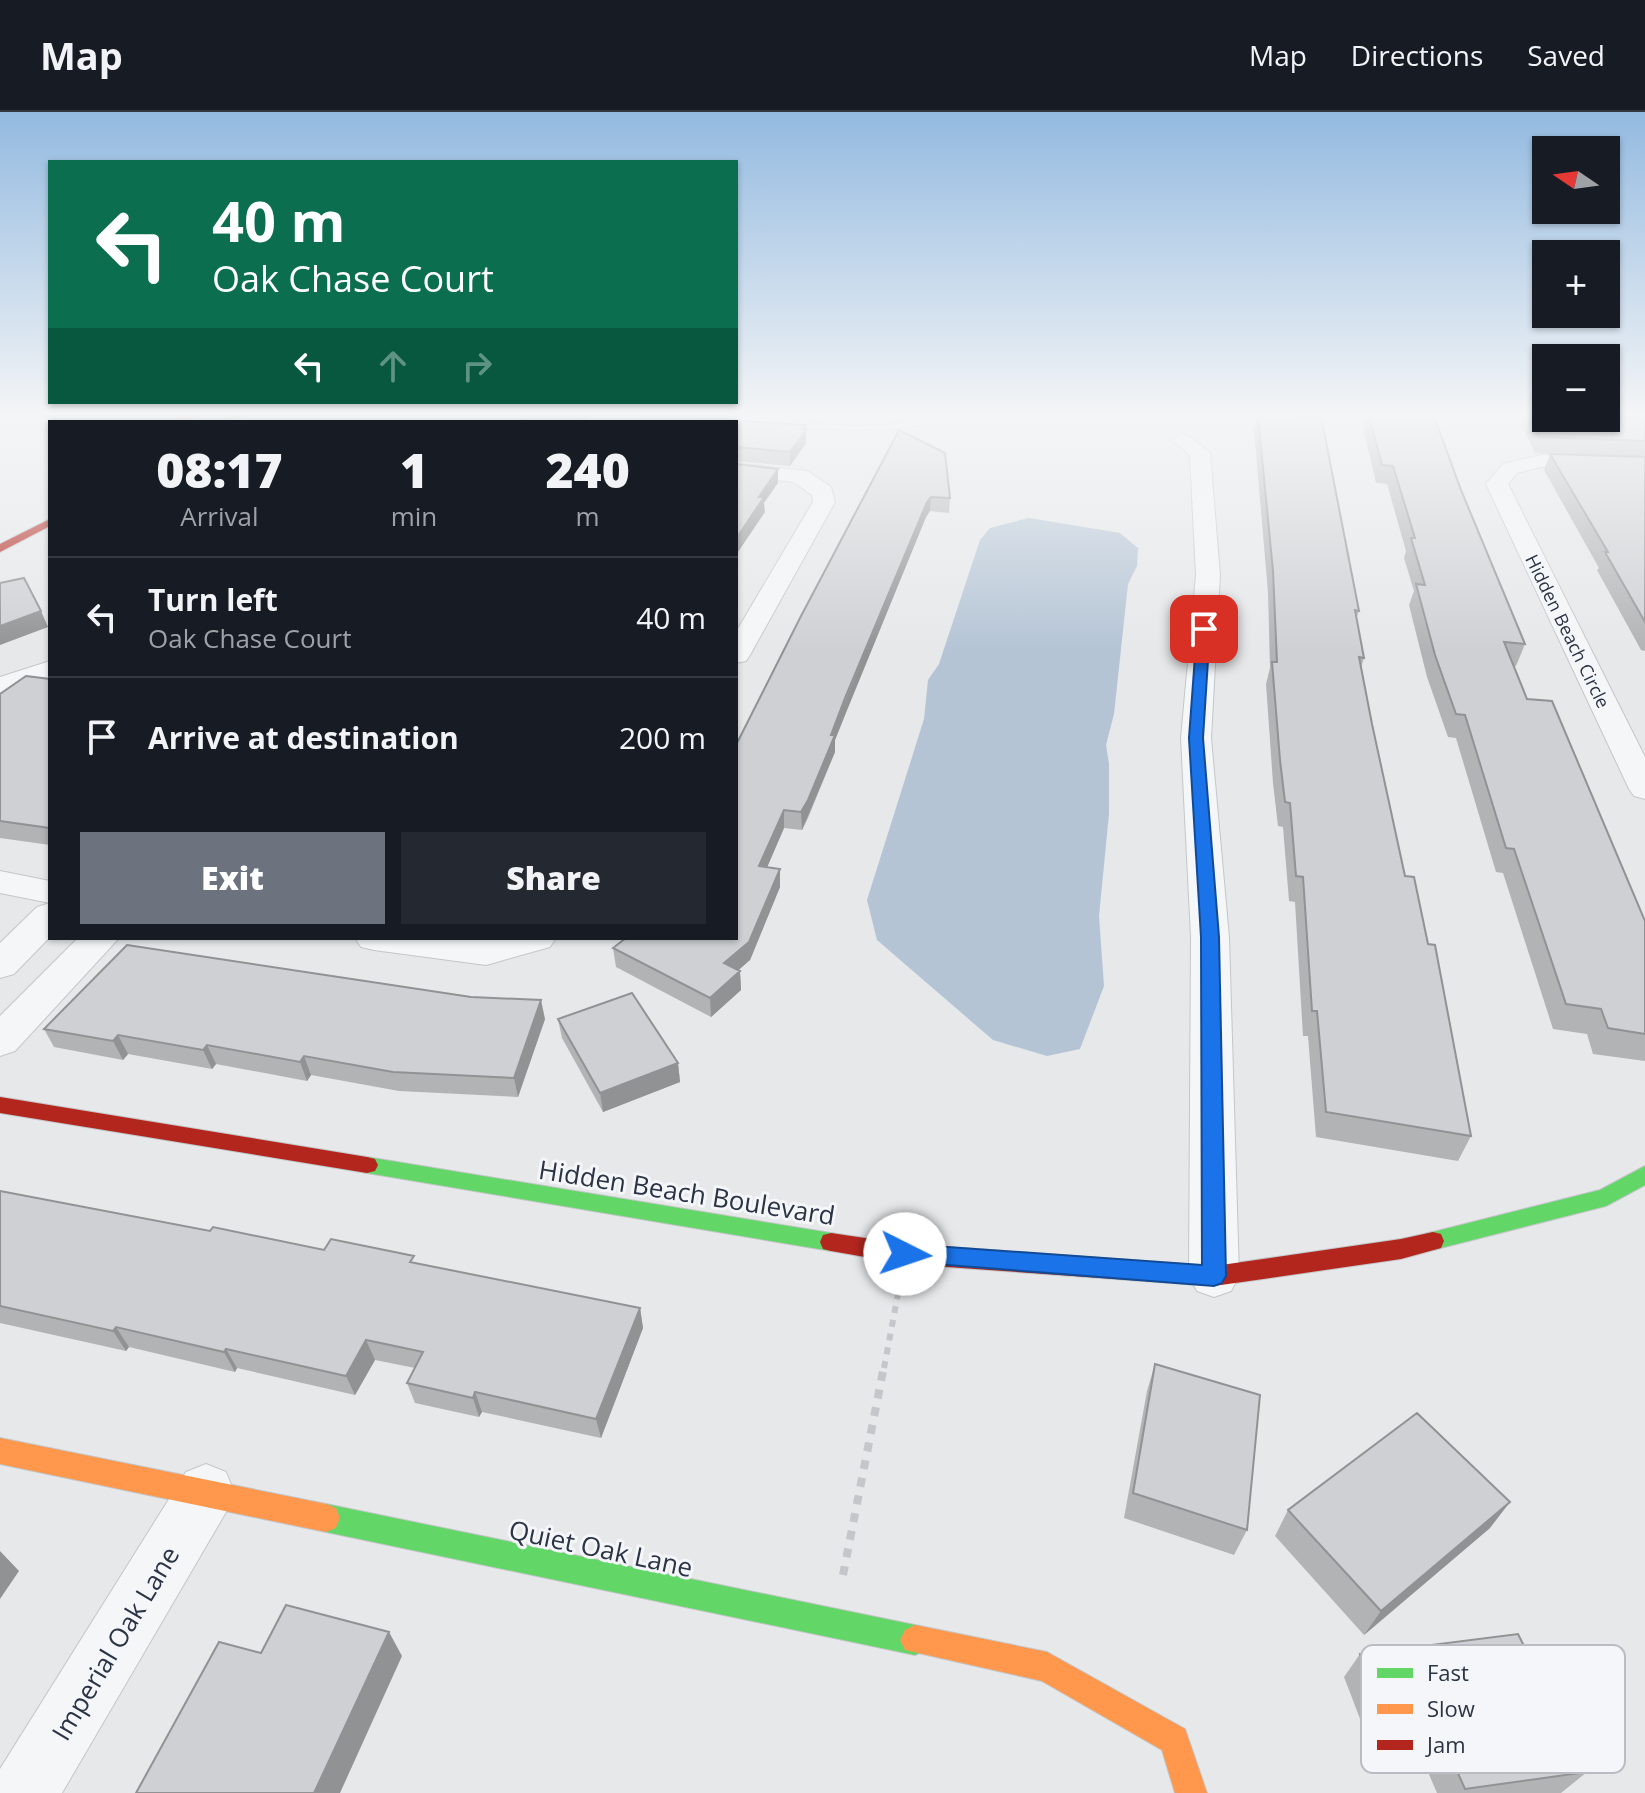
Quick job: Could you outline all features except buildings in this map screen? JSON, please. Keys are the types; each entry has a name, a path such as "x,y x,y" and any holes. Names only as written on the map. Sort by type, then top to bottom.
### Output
{"street":[{"path":"738,652 824,502 823,494"},
{"path":"1203,494 1208,575 1196,738 1210,937 1214,1276"},
{"name":"Hidden Beach Circle","path":"1502,494 1645,789"},
{"path":"0,549 48,523"},
{"path":"0,687 48,670"},
{"path":"0,882 48,892"},
{"path":"0,965 48,917"},
{"path":"0,1041 98,940"},
{"path":"389,940 486,953 530,940"},
{"path":"0,982 50,990"},
{"name":"Hidden Beach Boulevard","path":"0,1105 905,1254 1214,1276 1401,1249 1606,1197 1645,1175"},
{"name":"Quiet Oak Lane","path":"0,1451 1047,1667 1174,1740 1191,1793"},
{"name":"Imperial Oak Lane","path":"24,1793 206,1492"}],"path":[{"path":"834,1623 905,1254"}],"water":[{"path":"1029,518 1120,533 1138,548 1137,566 1128,584 1114,714 1106,745 1109,814 1099,916 1104,986 1080,1049 1047,1056 993,1040 877,940 867,900 924,719 928,680 939,664 980,540 990,528"}],"traffic: fast":[{"path":"367,1165 831,1242"},
{"path":"1433,1241 1606,1197 1645,1175"},
{"path":"326,1518 915,1640"}],"traffic: slow":[{"path":"0,1451 326,1518"},
{"path":"915,1640 1047,1667 1174,1740 1191,1793"}],"traffic: jam":[{"path":"0,549 48,523"},
{"path":"0,1105 367,1165"},
{"path":"831,1242 905,1254 1214,1276 1401,1249 1433,1241"}],"route":[{"path":"905,1254 1214,1276 1210,937 1196,738 1204,629"}]}
